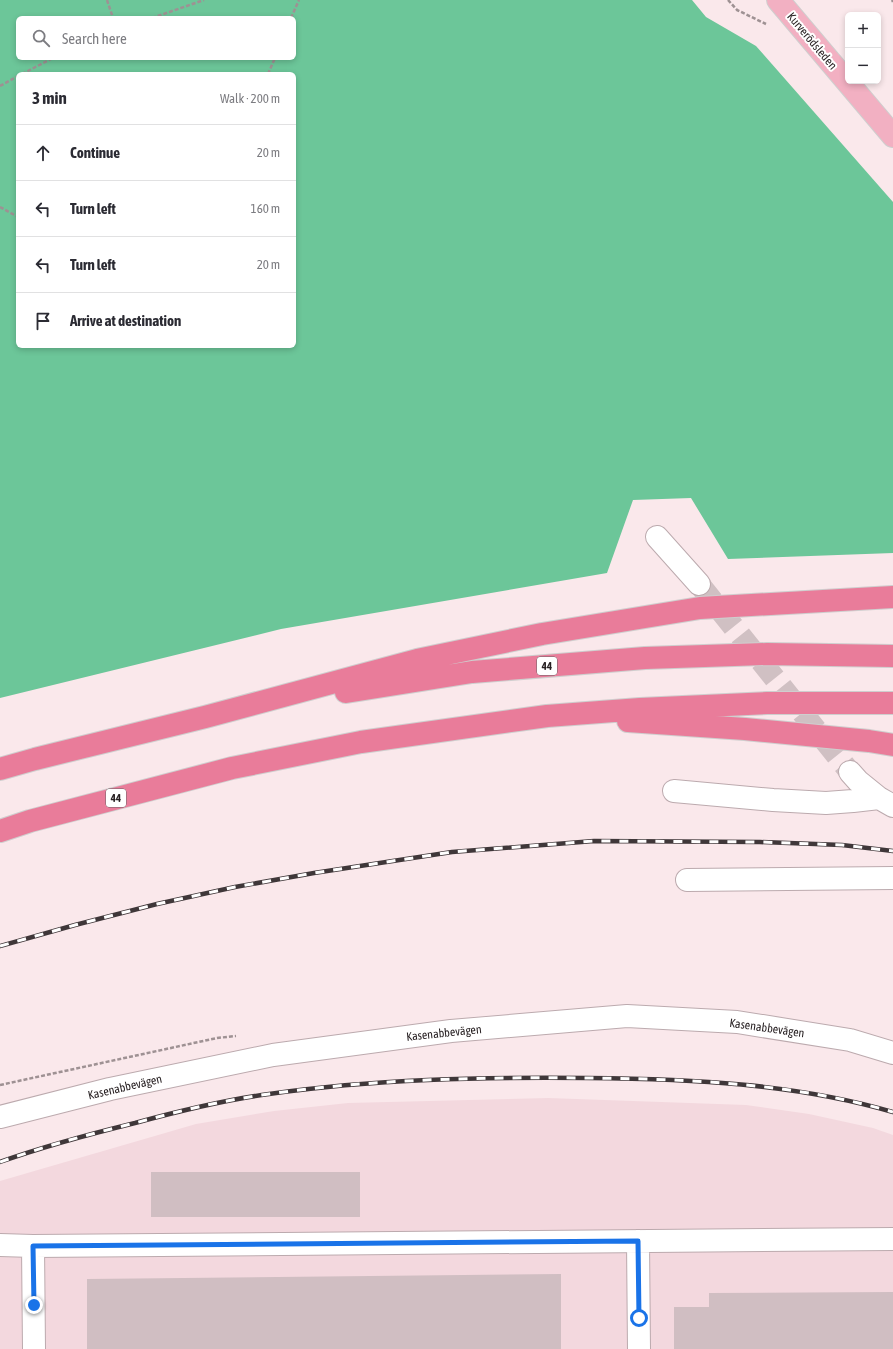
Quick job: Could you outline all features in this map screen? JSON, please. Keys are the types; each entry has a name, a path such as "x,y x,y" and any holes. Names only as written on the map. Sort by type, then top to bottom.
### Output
{"highway":[{"path":"205,717 418,660 542,634 700,608 893,597"},
{"name":"44","path":"0,769 205,717 335,693 480,672 645,658 767,654 893,656"},
{"name":"44","path":"0,831 30,821 240,766 362,742 547,716 640,709 759,703 893,703"},
{"path":"547,716 745,729 869,741 893,745"}],"main road":[{"name":"Kurverödsleden","path":"778,0 893,136"}],"street":[{"path":"656,537 699,584"},
{"path":"850,772 858,781 886,802"},
{"path":"674,791 826,803 853,801 886,802"},
{"path":"687,880 893,878"},
{"name":"Kasenabbevägen","path":"0,1117 110,1089 273,1055 451,1031 627,1016 737,1022 850,1040 893,1052"},
{"path":"0,1245 33,1246 893,1239"},
{"path":"638,1241 639,1349"},
{"path":"33,1246 34,1349"}],"path":[{"path":"107,0 112,16"},
{"path":"158,16 204,0"},
{"path":"292,16 300,0"},
{"path":"26,72 49,60"},
{"path":"269,72 274,60"},
{"path":"0,86 16,77"},
{"path":"0,207 16,216"}],"shaded area":[{"path":"548,1098 746,1105 809,1114 873,1128 893,1135 893,1349 0,1349 0,1181 196,1124 274,1111 348,1103"}],"green space":[{"path":"0,0 692,0 706,17 756,46 893,202 893,553 728,559 691,498 633,500 607,573 281,629 0,698"}],"building":[{"path":"151,1172 360,1172 360,1217 151,1217"},
{"path":"561,1274 561,1349 87,1349 87,1279"},
{"path":"893,1292 893,1349 674,1349 674,1307 709,1307 709,1293"}],"tunnel":[{"path":"699,584 850,772"}],"railway":[{"path":"0,946 157,904 235,887 314,873 452,852 594,841 760,842 842,845 893,851"},
{"path":"0,1162 84,1136 168,1114 218,1103 252,1096 308,1089 388,1082 547,1078 664,1080 741,1084 818,1095 856,1102 893,1112"}],"route":[{"path":"34,1305 33,1246 638,1241 639,1318"}]}
